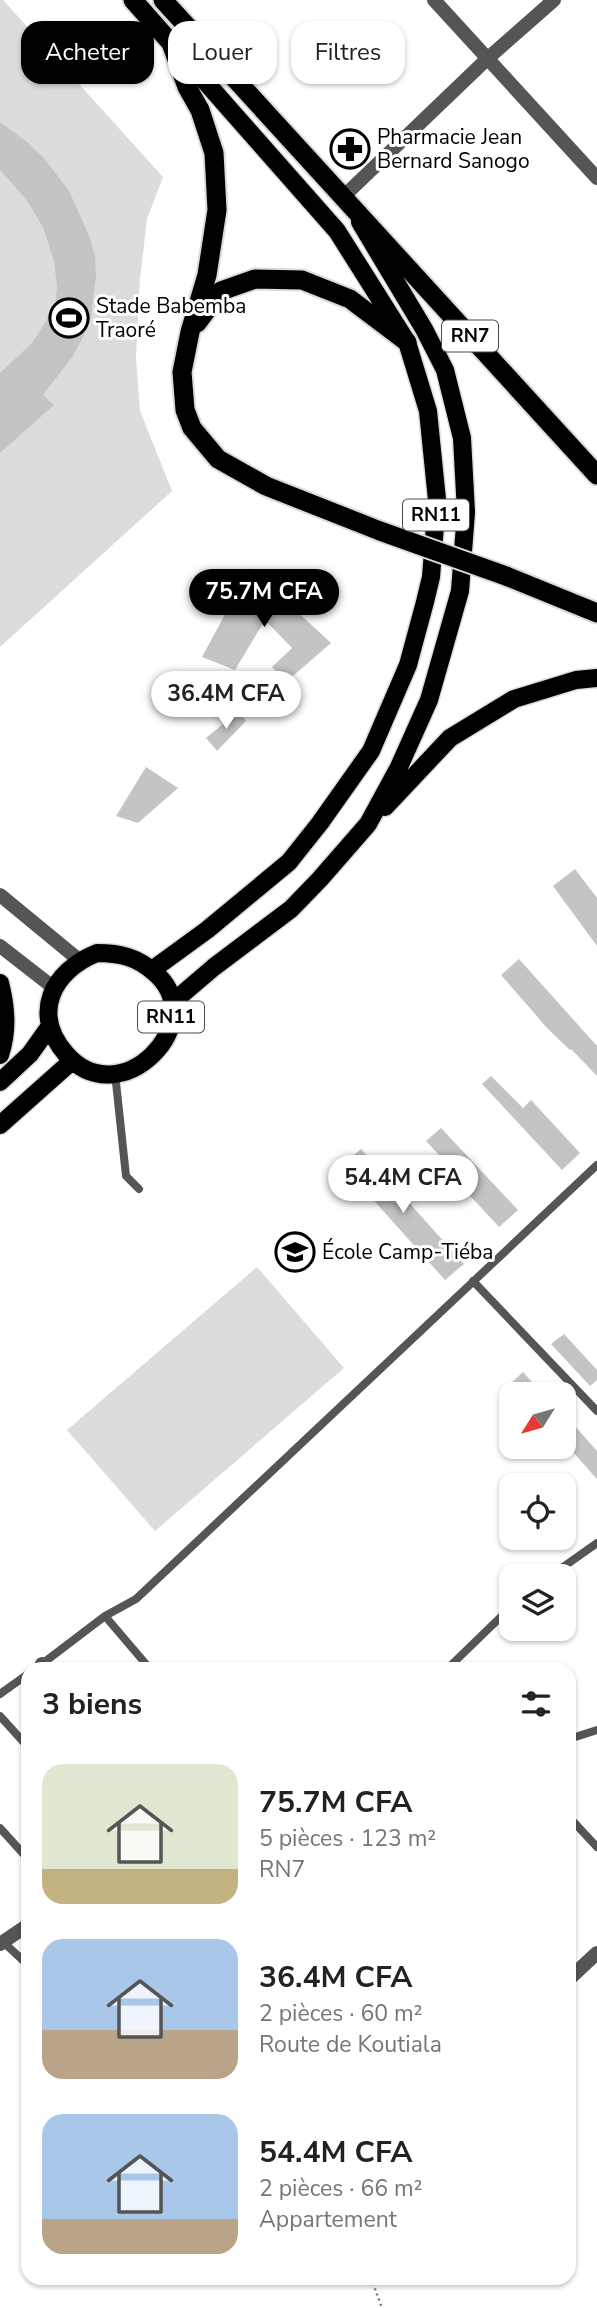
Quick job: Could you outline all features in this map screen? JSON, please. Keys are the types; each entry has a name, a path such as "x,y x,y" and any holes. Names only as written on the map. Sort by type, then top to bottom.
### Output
{"highway":[{"path":"133,0 168,40"},
{"name":"RN7","path":"163,0 597,475"},
{"path":"186,84 200,110 214,153 217,210 207,275 190,332 182,372 185,410 192,428 218,460 266,486 597,613"},
{"path":"190,332 221,291 256,278 302,280 350,299 407,342"}],"main road":[{"name":"RN11","path":"152,970 207,930 289,862 371,751 408,665 431,577 437,500 428,411 407,342 337,231 207,84"},
{"name":"RN11","path":"344,196 424,329 445,370 462,438 466,512 460,591 429,700 399,767 368,824"},
{"name":"RN11","path":"173,1002 214,967 291,909 450,738 514,699 576,680 597,678"},
{"name":"RN11","path":"79,960 97,953 116,953 135,958 164,981 173,1002 169,1028 161,1047 147,1062 128,1072 115,1073"},
{"path":"79,960 64,972 54,988 49,1007 50,1026 57,1044 72,1061 87,1070 115,1073"},
{"path":"0,983 5,1009 0,1055"},
{"path":"0,1082 30,1054 50,1026"},
{"path":"0,1125 72,1061"}],"street":[{"path":"434,0 597,178"},
{"path":"344,196 487,59 554,0"},
{"path":"0,895 79,960"},
{"path":"0,946 54,988"},
{"path":"1,1941 21,1929"},
{"path":"576,1973 597,1954"}],"lane":[{"path":"115,1073 126,1176 139,1189"},
{"path":"48,1662 105,1616 136,1599 597,1165"},
{"path":"473,1281 597,1411"},
{"path":"567,1564 597,1542"},
{"path":"105,1616 144,1662"},
{"path":"454,1662 499,1619"},
{"path":"0,1694 21,1679"},
{"path":"0,1716 21,1739"},
{"path":"576,1737 597,1730"},
{"path":"576,1825 597,1847"},
{"path":"0,1828 21,1851"},
{"path":"1,1941 21,1959"}],"path":[{"path":"374,2285 382,2308"}],"shaded area":[{"name":"Stade Babemba Traoré","path":"0,0 3,0 22,21 21,84 79,84 163,177 147,219 140,279 136,357 140,411 172,491 0,647"},
{"path":"257,1267 344,1368 155,1531 67,1430"}],"building":[{"path":"0,122 44,158 69,191 90,238 96,276 91,317 83,337 73,356 43,395 54,405 0,453 0,373 31,344 45,323 55,305 57,286 54,261 43,227 25,198 0,170"},
{"path":"250,568 331,643 286,682 272,667 292,648 265,620 235,670 202,657"},
{"path":"239,711 246,721 217,751 206,738"},
{"path":"146,767 178,788 138,823 116,816"},
{"path":"575,869 597,898 597,946 553,886"},
{"path":"519,959 597,1046 597,1076 548,1029 501,975"},
{"path":"491,1076 523,1108 531,1100 580,1153 562,1170 482,1084"},
{"path":"441,1128 518,1210 499,1227 449,1173 453,1170 426,1141"},
{"path":"361,1149 464,1264 445,1280 342,1165"},
{"path":"564,1334 597,1370 597,1380 590,1386 551,1344"},
{"path":"523,1372 532,1382 512,1382"},
{"path":"576,1427 597,1451 597,1479 576,1455"}],"place":[{"name":"Pharmacie Jean Bernard Sanogo","path":"350,149"},
{"name":"Stade Babemba Traoré","path":"69,318"},
{"name":"École Camp-Tiéba","path":"295,1252"}]}
